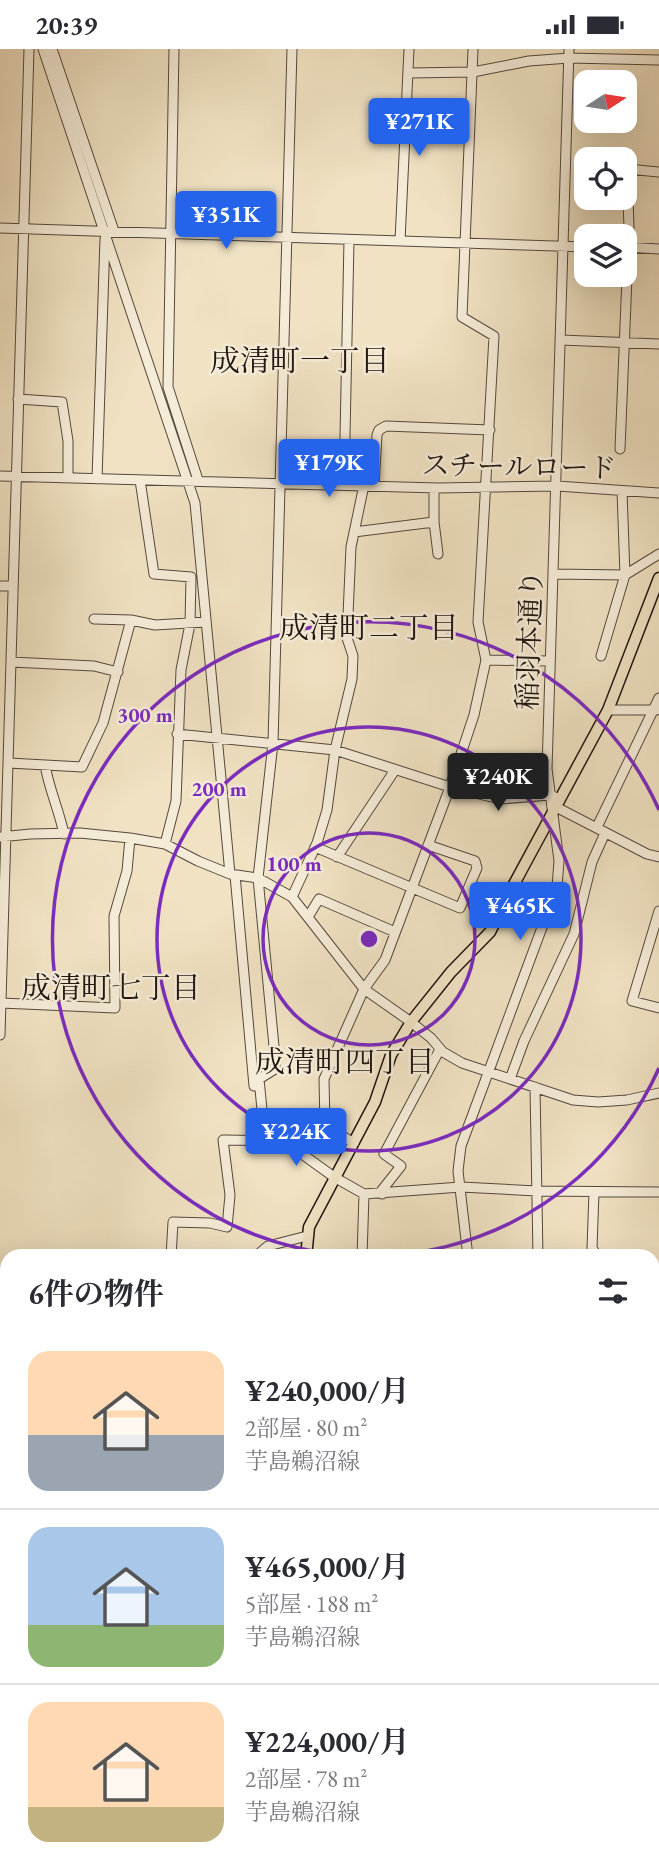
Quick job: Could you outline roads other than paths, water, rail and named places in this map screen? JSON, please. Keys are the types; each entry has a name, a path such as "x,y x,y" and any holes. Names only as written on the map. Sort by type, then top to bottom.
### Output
{"main road":[{"path":"306,1249 309,1227 375,1102 391,1055 411,1022 451,972 490,932 608,710 658,584"}],"street":[{"path":"0,1035 3,837 9,763 29,49"},
{"path":"43,49 109,231 97,479"},
{"path":"52,49 109,231 193,480"},
{"path":"174,49 168,387 193,480 256,1103 261,1103"},
{"path":"265,1140 258,1079 275,1069 275,1056 258,878 273,743 292,49"},
{"path":"400,241 409,49"},
{"path":"354,1143 325,1126 324,1079 364,989 384,960 395,932 450,787 474,715 486,660 478,622 494,336 462,317 473,49"},
{"path":"409,73 473,72 569,53 659,60"},
{"name":"稲羽本通り","path":"467,1249 458,1171 460,1146 557,887 557,806 550,795 547,769 569,53"},
{"path":"629,224 627,169 659,172"},
{"path":"0,228 574,246"},
{"path":"344,485 349,240"},
{"path":"637,248 659,249"},
{"path":"620,449 625,287"},
{"path":"561,340 659,344"},
{"path":"18,399 62,402 68,441 68,478"},
{"path":"292,897 315,847 327,810 335,750 352,679 353,656 347,638 351,547 369,485 377,435 386,426 489,430"},
{"name":"スチールロード","path":"0,476 435,488 557,486 659,493"},
{"path":"140,480 154,573 191,577 190,624 181,670 176,801 164,844"},
{"path":"435,488 438,554"},
{"path":"601,656 625,575 621,491"},
{"path":"354,531 435,522"},
{"path":"554,574 625,575 659,554"},
{"path":"0,586 13,586"},
{"path":"94,619 131,620 155,625 206,622"},
{"path":"9,763 82,767 103,723 131,620"},
{"path":"486,660 550,661"},
{"path":"11,662 93,666 118,672"},
{"path":"510,1079 524,1041 574,934 601,830 659,698"},
{"path":"608,710 656,710"},
{"path":"177,734 335,750 450,787 500,799 550,795 557,806 659,857"},
{"path":"46,765 50,791 58,807 64,834"},
{"path":"337,857 395,770"},
{"path":"3,837 64,834 130,838 164,844 232,874 258,878 292,897 364,989 462,1063 573,1100 627,1100 659,1093"},
{"path":"1,1003 115,1008 114,916 127,871 130,838"},
{"path":"315,847 460,908 477,868 475,861 428,845"},
{"path":"308,917 319,899 395,932"},
{"path":"659,911 632,1001 659,1008"},
{"path":"382,1194 382,1190 401,1165 384,1154 440,1049"},
{"path":"535,1087 538,1249"},
{"path":"171,1249 173,1222 210,1223 227,1227 230,1195 223,1140 284,1141 334,1177 364,1194 461,1187 659,1192"},
{"path":"593,1249 594,1192"},
{"path":"362,1249 364,1194"},
{"path":"264,1249 307,1236"}],"district":[{"name":"成清町一丁目","path":"300,361"},
{"name":"成清町二丁目","path":"369,628"},
{"name":"成清町七丁目","path":"111,988"},
{"name":"成清町四丁目","path":"345,1062"}]}
